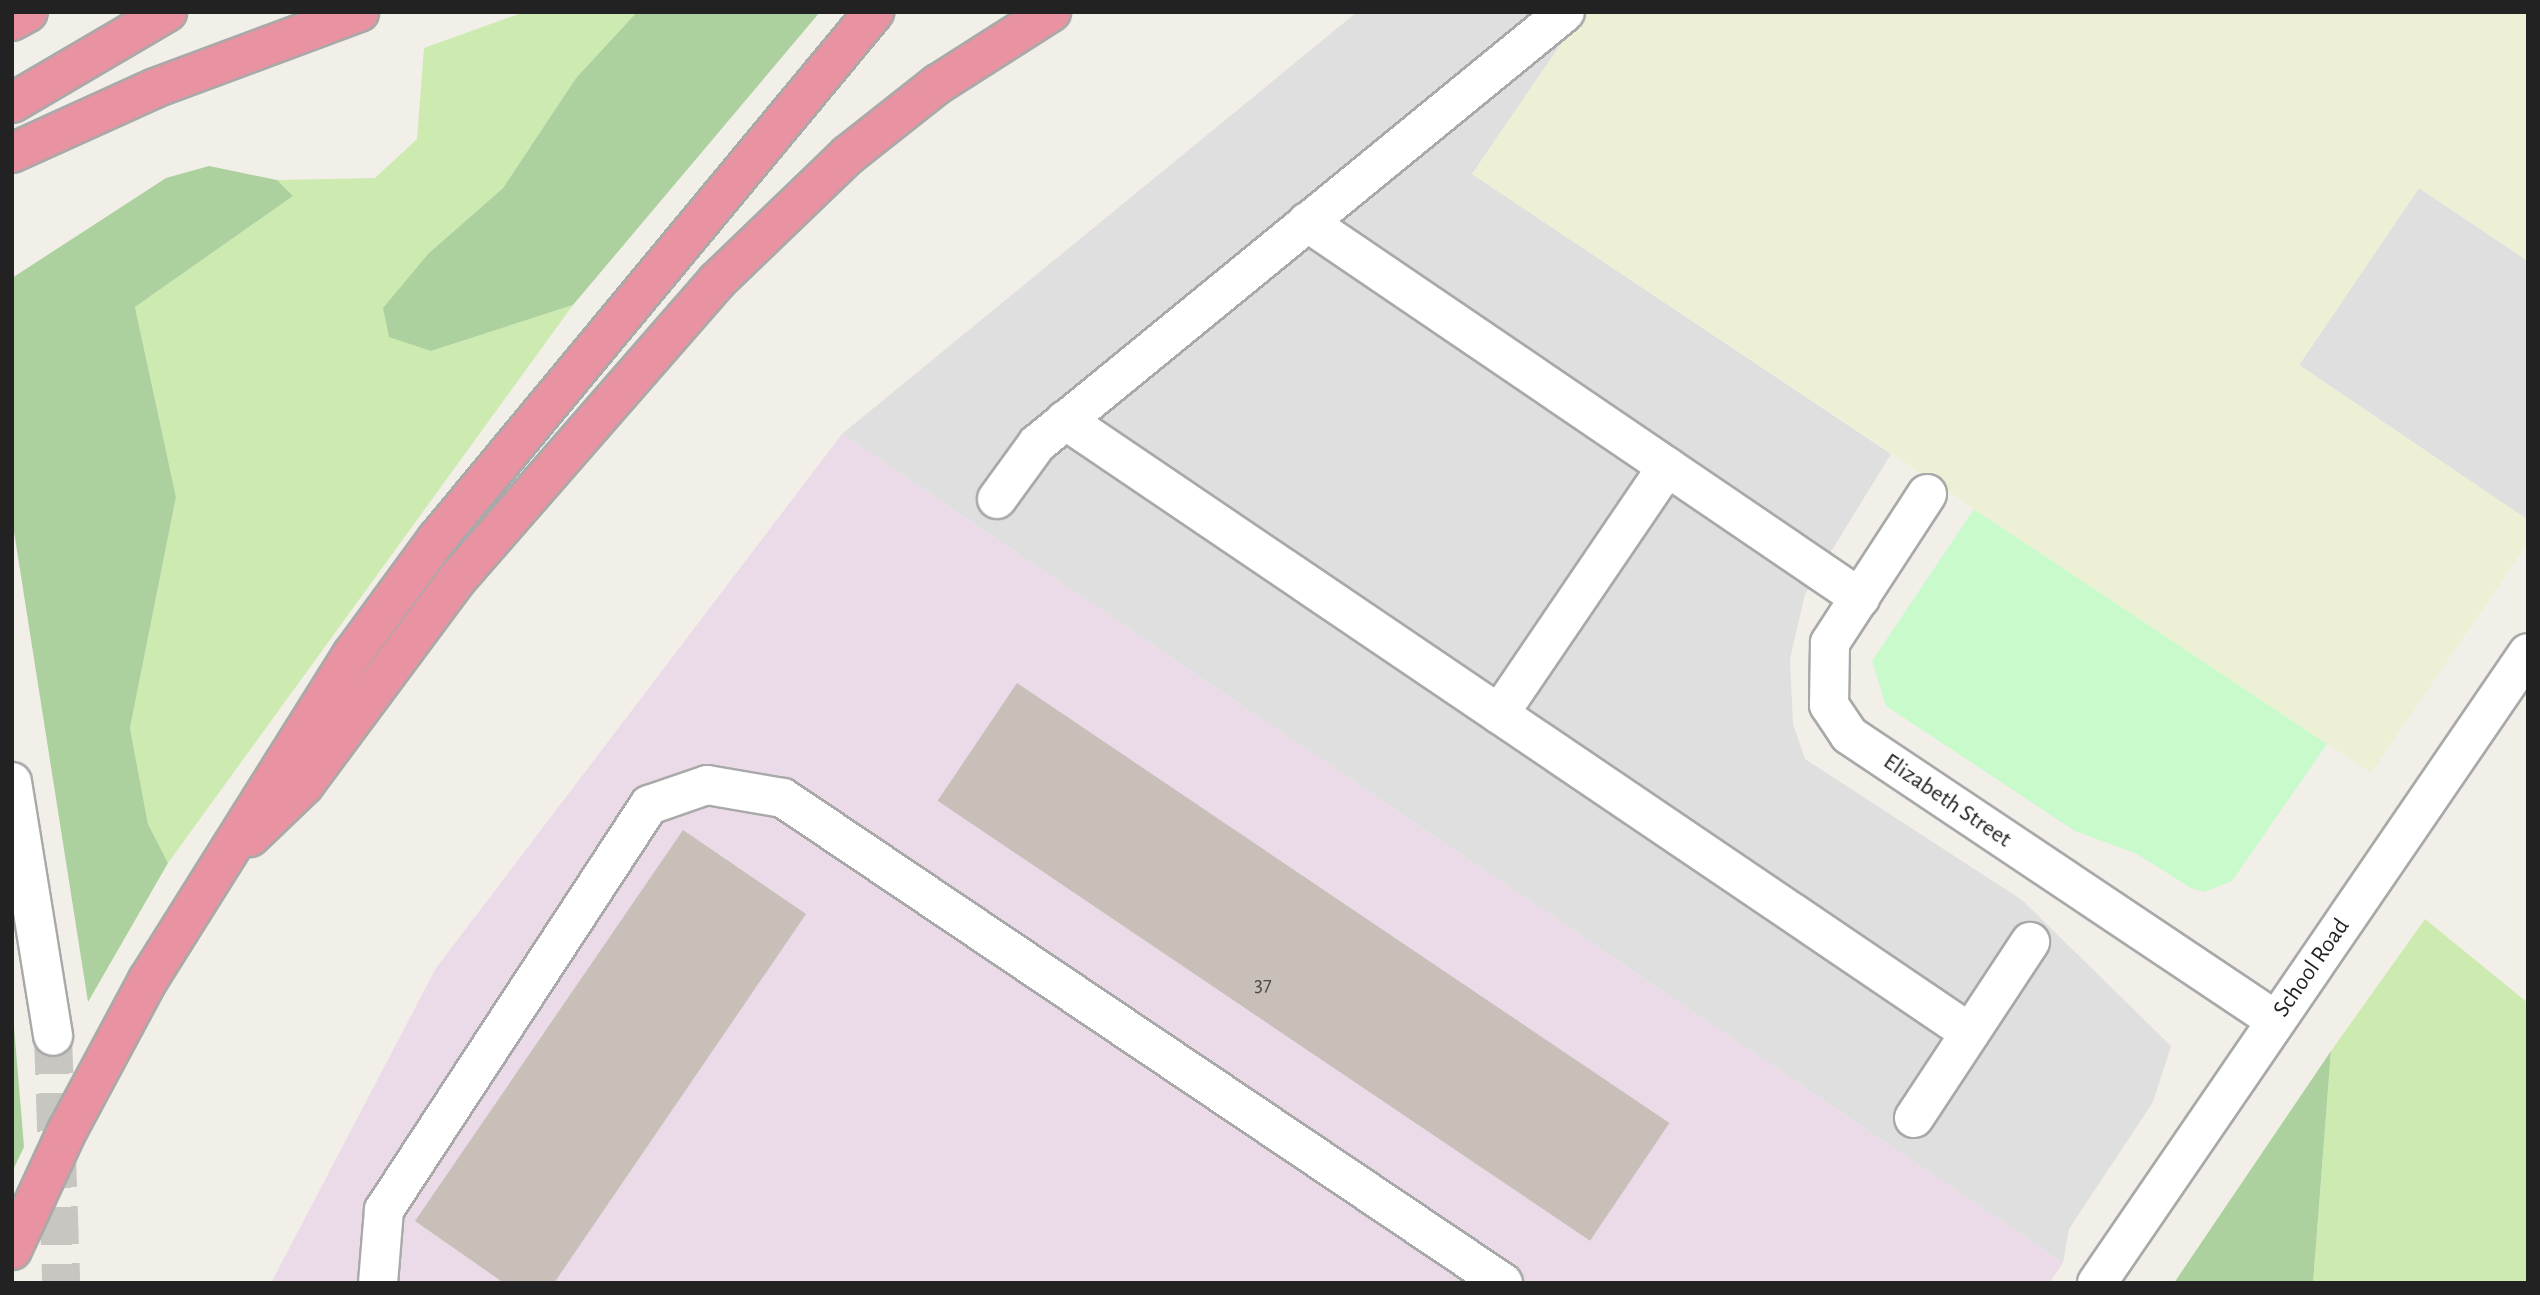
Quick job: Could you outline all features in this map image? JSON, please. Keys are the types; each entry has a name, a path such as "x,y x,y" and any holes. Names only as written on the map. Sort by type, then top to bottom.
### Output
{"highway":[{"path":"12,21 28,12"},
{"path":"12,103 167,12"},
{"path":"12,153 155,88 359,12"},
{"path":"12,1250 67,1131 213,872 345,665 437,539 874,12"},
{"path":"213,872 304,785 458,578 717,281 848,155 938,84 1051,12"}],"street":[{"path":"997,499 1037,444 1565,12"},
{"path":"1307,222 1860,598"},
{"path":"1065,420 1970,1033"},
{"path":"1499,714 1667,467"},
{"name":"Elizabeth Street","path":"1927,494 1830,643 1825,681 1829,705 1849,735 2274,1020"},
{"name":"School Road","path":"2097,1283 2274,1020 2528,653"},
{"path":"12,782 53,1036"},
{"path":"378,1283 384,1210 649,805 707,785 783,798 1503,1283"},
{"path":"1914,1118 2030,942"}],"shaded area":[{"path":"1357,12 1583,12 1472,174 1891,454 1805,594 1790,659 1793,724 1805,759 2022,900 2171,1046 2153,1102 2069,1229 2063,1263 842,434"},
{"path":"2419,188 2528,261 2528,520 2299,365"},
{"path":"842,434 2063,1263 2049,1283 271,1283 436,968"}],"green space":[{"path":"524,12 637,12 576,78 503,188 429,253 431,351 573,305 168,863 148,824 130,728 176,497 135,307 293,196 277,180 375,178 417,139 424,48"},
{"path":"637,12 820,12 573,305 431,351 389,337 383,308 429,253 503,188 576,78"},
{"path":"1583,12 2528,12 2528,261 2419,188 2299,365 2528,520 2528,543 2371,773 1472,174"},
{"path":"209,166 277,180 293,196 135,307 176,497 130,728 148,824 168,863 88,1002 12,519 12,278 166,178"},
{"path":"1974,509 2327,744 2232,881 2204,892 2191,888 2137,854 2075,831 1886,706 1872,661"},
{"path":"2425,919 2528,1003 2528,1283 2313,1283 2331,1051"},
{"path":"12,1002 24,1147 12,1172"},
{"path":"2331,1051 2313,1283 2174,1283"}],"building":[{"path":"1017,683 1669,1123 1590,1241 938,801"},
{"path":"683,830 806,914 554,1283 504,1283 415,1221"}],"tunnel":[{"path":"53,1036 61,1283"}]}
